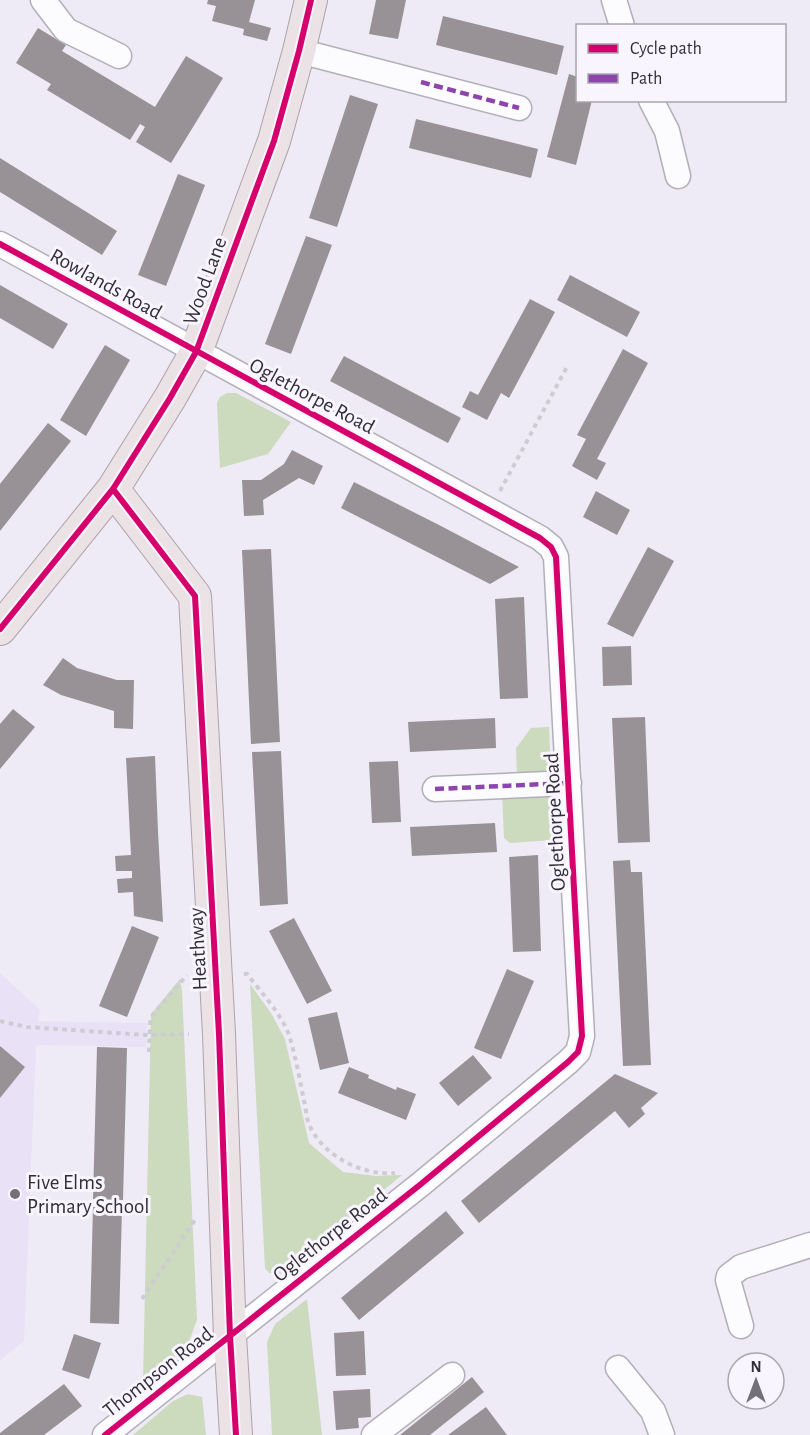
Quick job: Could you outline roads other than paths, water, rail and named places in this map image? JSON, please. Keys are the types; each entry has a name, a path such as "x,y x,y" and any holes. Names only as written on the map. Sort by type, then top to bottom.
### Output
{"main road":[{"name":"Wood Lane","path":"0,629 113,489 196,352 274,141 311,0"},
{"name":"Heathway","path":"113,489 195,596 219,1034 230,1336 236,1435"}],"street":[{"path":"43,0 66,30 119,56"},
{"path":"614,0 621,24"},
{"path":"299,51 519,108"},
{"path":"652,102 667,131 678,176"},
{"name":"Rowlands Road","path":"0,244 196,352"},
{"name":"Oglethorpe Road","path":"196,352 540,538 551,547 556,557 582,1036 578,1052 568,1062 421,1184 230,1336"},
{"path":"435,789 569,783"},
{"path":"741,1326 728,1281 729,1276 741,1267 810,1245"},
{"name":"Thompson Road","path":"105,1435 230,1336"},
{"path":"618,1368 653,1411 662,1435"},
{"path":"374,1435 452,1375"}],"place":[{"name":"Five Elms Primary School","path":"15,1194"}]}
